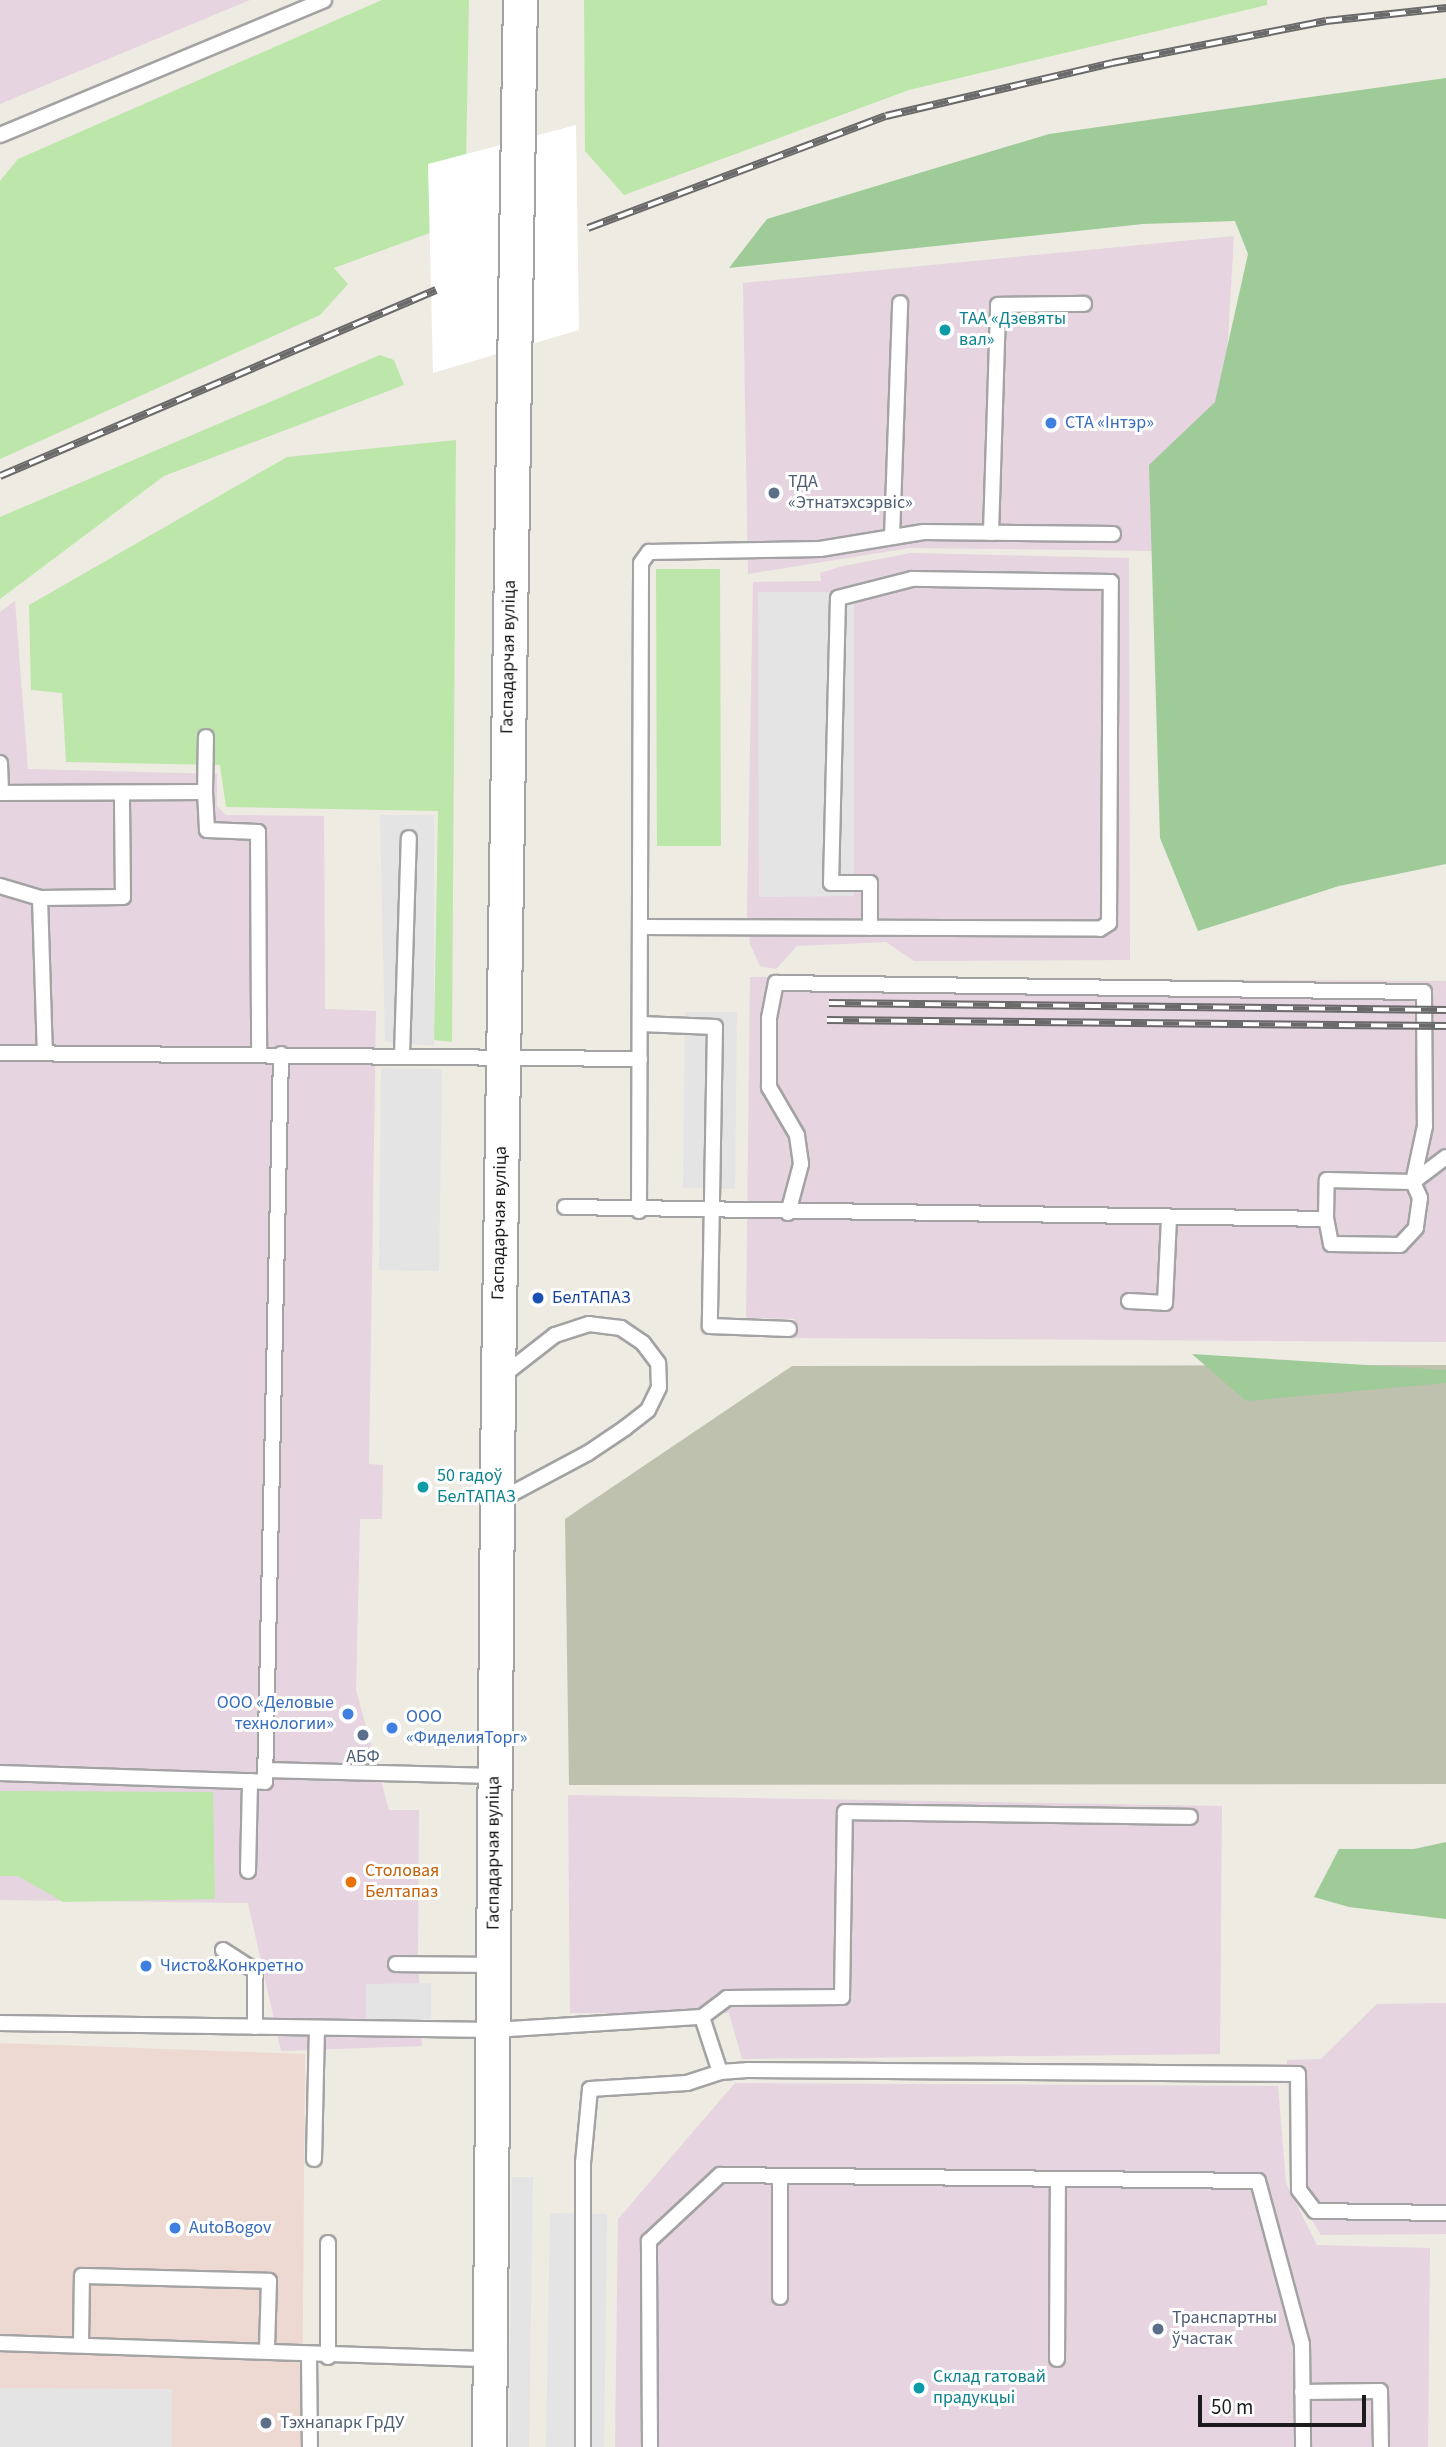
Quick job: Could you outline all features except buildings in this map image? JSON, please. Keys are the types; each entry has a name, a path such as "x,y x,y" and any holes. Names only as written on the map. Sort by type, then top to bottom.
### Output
{"street":[{"name":"Гаспадарчая вуліца","path":"489,2447 496,1501 520,0"}],"lane":[{"path":"0,135 324,0"},
{"path":"892,537 900,303"},
{"path":"990,533 998,305 1084,304"},
{"path":"639,1211 642,563 649,552 677,548 820,549 924,532 1113,534"},
{"path":"641,927 870,928 1100,929 1109,923 1111,582 912,579 838,598 831,883 870,883 870,928"},
{"path":"206,737 206,830 258,832 259,1054"},
{"path":"0,763 0,792 205,792"},
{"path":"0,886 40,898 123,897 122,793"},
{"path":"402,1055 409,838"},
{"path":"40,898 45,1053"},
{"path":"788,1213 801,1164 797,1135 769,1087 769,1018 776,984 1424,992 1425,1126 1413,1182 1420,1198 1416,1228 1400,1245 1331,1244 1326,1219 1327,1180 1413,1182 1446,1157"},
{"path":"641,1024 715,1027 710,1326 789,1329"},
{"path":"0,1052 640,1059"},
{"path":"0,1773 265,1782 281,1054"},
{"path":"565,1207 639,1211 1326,1219"},
{"path":"1129,1301 1165,1303 1169,1217"},
{"path":"496,1501 588,1454 648,1410 659,1387 658,1363 643,1343 621,1328 589,1324 555,1335 498,1380"},
{"path":"265,1770 494,1776"},
{"path":"248,1871 250,1782"},
{"path":"0,2023 493,2031 702,2017 727,1998 842,1997 845,1812 1190,1817"},
{"path":"223,1950 255,1971 256,2027"},
{"path":"396,1964 493,1965"},
{"path":"702,2017 720,2072"},
{"path":"314,2159 317,2028"},
{"path":"583,2447 583,2163 590,2089 687,2083 720,2072 1298,2074 1299,2190 1315,2211 1446,2213"},
{"path":"650,2447 649,2241 720,2175 1258,2181 1302,2344 1303,2447"},
{"path":"780,2176 780,2297"},
{"path":"1057,2359 1058,2179"},
{"path":"328,2243 328,2357"},
{"path":"81,2345 82,2276 269,2281 267,2349"},
{"path":"0,2343 267,2349 309,2357 490,2360"},
{"path":"309,2357 310,2447"},
{"path":"1302,2392 1380,2391 1381,2447"}],"shaded area":[{"path":"0,0 250,0 0,104"},
{"path":"1234,236 1224,406 1163,551 910,548 748,574 743,283"},
{"path":"911,553 1129,558 1130,960 914,961 886,942 797,946 776,969 760,966 750,944 747,913 753,582 821,581 820,573"},
{"path":"758,592 854,592 854,896 759,897"},
{"path":"15,601 28,769 217,774 217,806 226,815 324,816 325,1009 376,1011 369,1464 383,1465 382,1519 360,1519 356,1690 389,1810 419,1810 418,1954 422,2046 281,2051 248,1903 0,1900 0,612"},
{"path":"380,815 434,815 434,1046 385,1041"},
{"path":"750,977 1446,981 1446,1342 795,1338 795,1319 746,1318"},
{"path":"685,1012 737,1012 735,1189 683,1188"},
{"path":"381,1068 442,1069 439,1271 379,1270"},
{"path":"1446,1365 1446,1784 569,1785 565,1519 792,1366"},
{"path":"568,1795 1222,1806 1220,2054 742,2059 729,2013 570,2013"},
{"path":"431,1983 431,2019 366,2021 366,1984"},
{"path":"1446,2003 1446,2234 1321,2235 1291,2186 1287,2060 1321,2059 1377,2004"},
{"path":"0,2043 305,2054 302,2447 0,2447"},
{"path":"735,2083 1278,2086 1286,2183 1317,2245 1430,2248 1428,2447 615,2447 618,2219"},
{"path":"512,2177 533,2177 529,2447 509,2447"},
{"path":"550,2213 607,2214 604,2447 546,2447"},
{"path":"0,2388 172,2389 172,2447 0,2447"}],"green space":[{"path":"382,0 469,0 465,220 334,268 348,284 320,315 0,459 0,181 18,159"},
{"path":"584,0 1267,0 1267,5 909,90 624,195 585,151"},
{"path":"1446,78 1446,864 1339,886 1198,931 1160,838 1149,465 1215,402 1248,254 1235,221 1143,224 729,268 767,219 1049,134"},
{"path":"380,355 394,360 404,385 164,476 0,599 0,517"},
{"path":"456,440 452,1042 434,1040 438,811 226,807 220,765 66,762 62,693 31,690 29,605 287,457"},
{"path":"656,569 720,569 721,846 657,846"},
{"path":"1192,1354 1446,1370 1446,1383 1246,1401"},
{"path":"0,1791 213,1792 215,1899 63,1902 18,1876 0,1876"},
{"path":"1446,1842 1446,1919 1349,1907 1314,1897 1339,1849 1414,1849"}],"pier":[{"path":"576,125 579,330 433,373 428,164"}],"railway":[{"path":"588,228 886,116 1112,63 1326,21 1446,8"},
{"path":"0,476 436,290"},
{"path":"829,1003 1446,1010"},
{"path":"827,1020 1446,1026"}],"place":[{"name":"ТАА «Дзевяты вал»","path":"945,330"},
{"name":"СТА «Інтэр»","path":"1051,423"},
{"name":"ТДА «Этнатэхсэрвіс»","path":"774,493"},
{"name":"БелТАПАЗ","path":"538,1298"},
{"name":"50 гадоў БелТАПАЗ","path":"423,1487"},
{"name":"ООО «Деловые технологии»","path":"348,1714"},
{"name":"ООО «ФиделияТорг»","path":"392,1728"},
{"name":"АБФ","path":"363,1735"},
{"name":"Столовая Белтапаз","path":"351,1882"},
{"name":"Чисто&Конкретно","path":"146,1966"},
{"name":"AutoBogov","path":"175,2228"},
{"name":"Транспартны ўчастак","path":"1158,2329"},
{"name":"Склад гатовай прадукцыі","path":"919,2388"},
{"name":"Тэхнапарк ГрДУ","path":"266,2423"}]}
